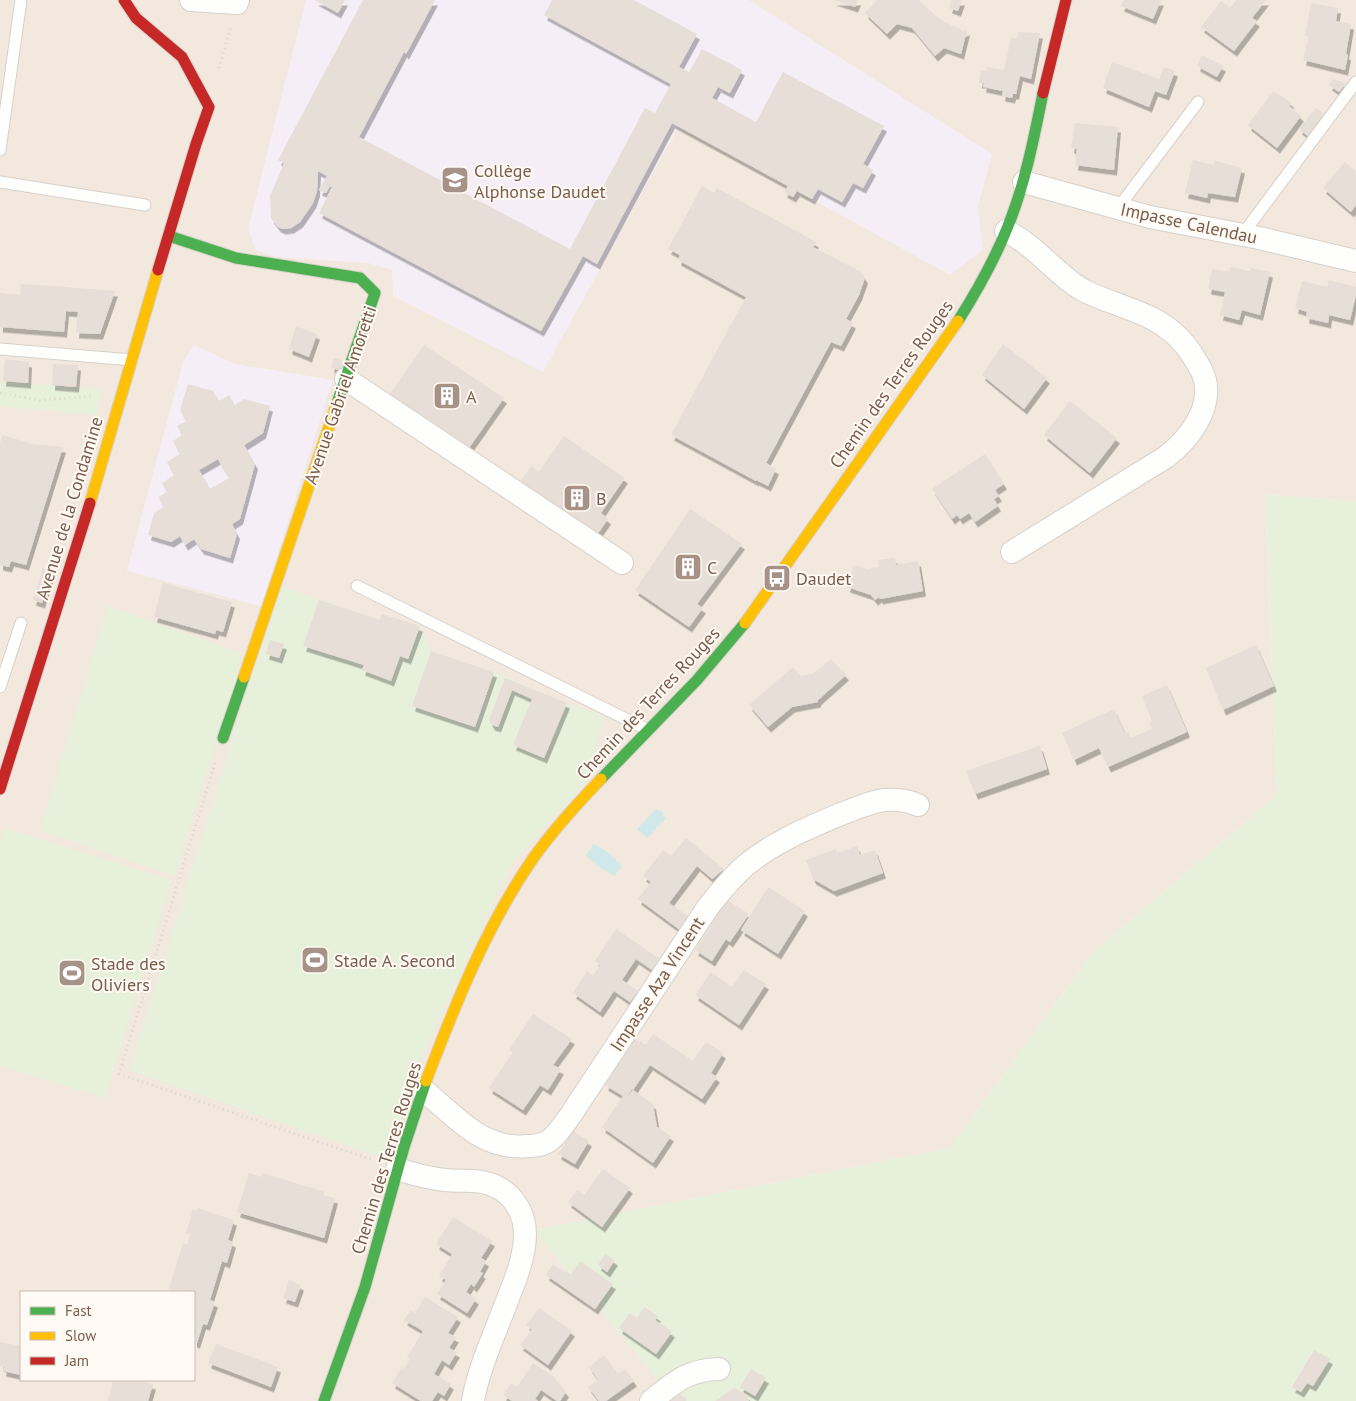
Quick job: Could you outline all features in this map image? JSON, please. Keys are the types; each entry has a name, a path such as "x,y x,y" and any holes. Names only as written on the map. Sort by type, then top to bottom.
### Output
{"main road":[{"path":"124,0 136,18 182,57 208,107 169,236"},
{"name":"Chemin des Terres Rouges","path":"324,1401 345,1348 370,1270 397,1168 422,1089 483,947 520,878 560,824 596,784 699,679 751,615 968,305 987,272 1006,231 1024,182 1056,35 1066,0"},
{"name":"Avenue de la Condamine","path":"0,789 77,545 169,236"},
{"name":"Avenue Gabriel Amoretti","path":"169,236 236,258 360,278 375,293 223,738"}],"street":[{"path":"191,0 238,2"},
{"name":"Impasse Calendau","path":"1024,182 1180,224 1242,235 1356,261"},
{"path":"1006,231 1025,242 1072,283 1088,293 1145,314 1169,329 1188,348 1201,368 1207,393 1194,429 1166,457 1012,552"},
{"path":"346,378 622,563"},
{"name":"Impasse Aza Vincent","path":"422,1089 460,1121 487,1140 513,1147 538,1145 549,1141 557,1134 570,1116 708,907 730,880 747,864 766,850 796,833 868,803 894,800 911,802 918,805"},
{"path":"397,1168 431,1178 456,1181 475,1180 490,1184 505,1192 522,1216 525,1232 520,1265 486,1356 473,1401"},
{"path":"651,1401 693,1372 719,1369"}],"lane":[{"path":"0,150 21,0"},
{"path":"1242,235 1356,82"},
{"path":"1118,208 1198,102"},
{"path":"0,182 145,205"},
{"path":"0,349 132,360"},
{"path":"357,586 648,730"},
{"path":"0,687 21,623"},
{"path":"0,743 13,747"}],"path":[{"path":"219,69 238,2"},
{"path":"0,393 40,400 102,396"},
{"path":"223,738 119,1074 397,1168"}],"shaded area":[{"path":"0,0 1356,0 1356,501 1265,495 1277,795 1093,952 950,1148 534,1230 676,1401 0,1401"},
{"name":"Collège Alphonse Daudet","path":"306,0 749,0 992,154 978,206 983,250 950,275 679,126 543,372 393,296 392,270 368,263 276,257 256,250 248,229"},
{"path":"194,345 235,364 333,380 261,606 127,571 183,362"}],"green space":[{"path":"0,382 102,389 96,415 0,406"},
{"path":"1265,495 1356,501 1356,1401 676,1401 534,1230 950,1148 1093,952 1277,795"},
{"name":"Stade A. Second","path":"282,587 380,620 382,614 420,626 431,651 494,672 567,703 603,715 589,778 512,864 422,1056 388,1160 129,1070"},
{"path":"108,606 243,654 175,876 40,830"},
{"name":"Stade des Oliviers","path":"4,828 172,880 105,1098 0,1066 0,841"}],"water":[{"path":"656,809 663,812 663,816 666,818 647,838 637,829"},
{"path":"594,844 606,851 622,866 614,876 599,867 586,855"}],"building":[{"path":"315,0 345,0 338,13"},
{"path":"363,0 435,0 406,54 404,52 359,137 570,249 645,108 655,113 671,84 544,15 552,0 634,0 697,34 679,67 689,72 702,49 742,70 730,93 718,87 712,98 756,122 783,72 884,126 863,164 873,170 863,188 853,183 842,202 818,189 812,199 797,191 793,197 784,192 788,186 672,123 597,264 583,256 541,331 319,213 332,187 330,186 326,193 319,190 327,176 318,171 317,191 313,203 300,222 291,228 283,229 278,227 271,218 270,196 284,163 278,160"},
{"path":"833,0 858,0 855,7"},
{"path":"877,0 919,0 939,19 963,31 967,30 961,54 944,48 935,56 912,28 897,24 887,34 865,13"},
{"path":"952,0 962,0 958,11 949,8"},
{"path":"1124,0 1161,0 1153,19 1121,6"},
{"path":"1236,0 1266,0 1252,18 1257,21 1234,51 1201,27 1221,1 1230,8"},
{"path":"1311,3 1338,8 1336,21 1351,24 1345,70 1303,60 1309,36 1305,36"},
{"path":"1018,32 1040,33 1031,79 1020,76 1016,94 1013,94 1012,98 1002,96 1003,91 983,87 984,83 979,83 981,70 986,71 987,67 1004,70 1011,38 1017,38"},
{"path":"1202,55 1223,66 1217,77 1197,66"},
{"path":"1112,62 1159,79 1164,67 1175,71 1166,95 1155,91 1149,107 1103,88"},
{"path":"1333,79 1346,83 1339,92 1329,85"},
{"path":"1273,91 1291,102 1289,106 1301,116 1277,148 1248,125"},
{"path":"1316,108 1324,114 1308,136 1299,129"},
{"path":"1075,123 1118,127 1114,170 1075,165 1077,149 1071,148"},
{"path":"1193,160 1214,165 1215,161 1242,168 1235,197 1208,193 1207,198 1185,193"},
{"path":"1345,162 1356,171 1356,205 1351,212 1323,188"},
{"path":"702,186 714,193 717,188 816,242 813,247 861,272 865,278 859,295 846,319 853,323 841,346 831,342 766,463 776,469 768,486 671,435 746,297 678,260 680,255 668,249"},
{"path":"1231,267 1250,271 1251,268 1270,272 1260,315 1242,310 1239,320 1220,315 1225,292 1208,289 1212,269 1229,272"},
{"path":"1329,280 1356,287 1350,320 1329,315 1328,323 1306,318 1307,312 1295,308 1302,281 1327,287"},
{"path":"21,284 115,291 100,334 76,333 78,312 66,311 64,332 0,327 0,293 20,295"},
{"path":"296,326 317,334 309,357 289,349"},
{"path":"1003,344 1047,378 1024,409 982,375"},
{"name":"A","path":"424,345 504,398 469,448 390,394"},
{"path":"334,358 344,361 341,371 331,367"},
{"path":"5,359 29,362 28,383 3,381"},
{"path":"53,364 78,365 76,387 52,385"},
{"path":"188,384 213,391 219,401 229,395 234,405 244,399 270,406 263,433 244,445 255,464 240,519 232,524 237,534 230,558 201,549 194,539 185,545 180,536 171,542 148,535 154,513 163,507 159,497 167,492 162,483 174,475 167,462 180,454 173,441 182,435 177,426 186,421 180,410","holes":["218,459 229,478 210,489 199,470"]},
{"path":"1070,401 1117,438 1090,473 1044,435"},
{"path":"3,435 32,444 63,447 26,565 11,561 9,567 0,565 0,443"},
{"name":"B","path":"564,436 625,478 601,513 608,519 597,535 520,482 531,466 539,472"},
{"path":"985,454 1004,484 995,490 999,496 994,499 998,506 975,522 969,513 960,519 957,515 952,519 932,489"},
{"name":"C","path":"690,509 742,544 697,604 703,608 689,627 635,590"},
{"path":"895,558 896,565 918,561 923,591 880,599 879,597 875,600 871,595 847,587 854,565 867,569 879,567 878,560"},
{"path":"43,568 52,571 42,603 33,600"},
{"path":"163,583 232,602 223,632 216,630 215,634 154,617"},
{"path":"319,600 380,620 382,614 420,626 408,659 400,656 391,681 362,670 364,665 303,646"},
{"path":"270,640 284,644 279,658 266,654"},
{"path":"1256,645 1274,686 1223,710 1206,668"},
{"path":"431,651 494,672 475,727 412,706"},
{"path":"831,659 846,675 818,702 792,707 768,727 749,705 793,667 801,676 813,674"},
{"path":"505,678 567,703 544,758 513,745 532,699 512,690 498,727 492,725 489,720"},
{"path":"1167,685 1187,732 1108,767 1099,748 1074,760 1062,733 1114,709 1125,733 1129,732 1131,738 1152,729 1149,723 1152,721 1142,696"},
{"path":"1040,746 1047,769 975,794 966,771"},
{"path":"686,838 724,869 712,879 697,866 669,903 688,916 680,930 638,899 651,882 643,876 663,850 671,856"},
{"path":"857,846 860,855 875,850 883,873 834,891 813,879 806,860 836,849 837,853"},
{"path":"768,887 805,911 778,954 741,930"},
{"path":"727,900 749,914 730,942 726,939 712,961 695,950"},
{"path":"616,929 660,959 652,970 636,959 622,980 638,991 630,1002 614,991 600,1012 573,993 587,971 593,976 600,965 595,961"},
{"path":"744,970 766,984 739,1025 695,995 711,972 732,987"},
{"path":"533,1014 572,1039 553,1065 561,1069 548,1090 540,1085 523,1110 489,1088 513,1052 509,1050"},
{"path":"653,1034 693,1061 706,1042 723,1053 711,1073 717,1077 702,1099 650,1065 633,1090 653,1104 657,1127 671,1136 653,1163 602,1127 623,1096 605,1085 634,1038 646,1045"},
{"path":"573,1131 589,1141 575,1164 558,1154"},
{"path":"603,1169 630,1188 602,1227 568,1202 577,1190 584,1195"},
{"path":"249,1173 262,1177 263,1173 324,1192 323,1195 335,1198 324,1238 237,1212"},
{"path":"198,1208 234,1220 228,1240 233,1242 227,1263 222,1261 210,1300 215,1302 207,1325 203,1324 197,1343 195,1342 195,1291 168,1291 183,1243 187,1245 190,1234 186,1233 193,1209 197,1211"},
{"path":"453,1217 492,1241 481,1258 486,1261 480,1272 483,1273 474,1287 471,1284 466,1292 476,1299 467,1313 437,1294 446,1280 439,1276 452,1254 436,1244"},
{"path":"605,1254 615,1260 607,1272 598,1265"},
{"path":"580,1261 613,1284 595,1309 546,1275 553,1264 564,1272 566,1271 571,1274"},
{"path":"289,1280 301,1285 295,1302 283,1298"},
{"path":"425,1297 458,1317 448,1333 456,1337 449,1348 457,1352 449,1365 442,1360 434,1374 451,1384 444,1396 438,1392 432,1401 421,1401 392,1383 402,1367 404,1369 410,1359 407,1357 423,1331 404,1320 411,1310 415,1313"},
{"path":"644,1307 658,1316 655,1320 672,1332 656,1354 619,1328 630,1313 637,1318"},
{"path":"539,1308 572,1331 548,1365 520,1345 532,1329 526,1325"},
{"path":"0,1342 20,1346 20,1375 3,1371 4,1367 0,1366"},
{"path":"216,1344 278,1367 271,1387 208,1363"},
{"path":"1314,1350 1330,1359 1313,1386 1307,1383 1301,1392 1292,1387"},
{"path":"604,1355 618,1374 625,1369 634,1381 606,1401 599,1401 588,1387 598,1380 589,1367"},
{"path":"533,1363 554,1377 566,1392 560,1401 557,1401 541,1390 535,1399 538,1401 512,1401 503,1395 511,1383 517,1387"},
{"path":"751,1369 766,1378 755,1396 740,1387"},
{"path":"113,1381 140,1381 153,1384 148,1401 108,1401"},
{"path":"734,1388 747,1395 749,1401 715,1401"},
{"path":"677,1392 687,1399 686,1401 666,1401"}],"traffic: fast":[{"path":"958,321 991,263 1014,210 1028,161 1043,93"},
{"path":"169,236 236,258 360,278 375,293 337,403"},
{"path":"601,779 697,680 745,623"},
{"path":"223,738 244,677"},
{"path":"324,1401 365,1287 404,1147 426,1081"}],"traffic: slow":[{"path":"90,503 158,270"},
{"path":"745,623 958,321"},
{"path":"244,677 337,403"},
{"path":"426,1081 473,967 515,886 548,839 601,779"}],"traffic: jam":[{"path":"124,0 136,18 182,57 209,107 158,270"},
{"path":"1043,93 1066,0"},
{"path":"0,789 90,503"}],"place":[{"name":"Collège Alphonse Daudet","path":"455,180"},
{"name":"A","path":"447,396"},
{"name":"B","path":"577,498"},
{"name":"C","path":"688,567"},
{"name":"Daudet","path":"777,578"},
{"name":"Stade A. Second","path":"315,960"},
{"name":"Stade des Oliviers","path":"72,973"}]}
